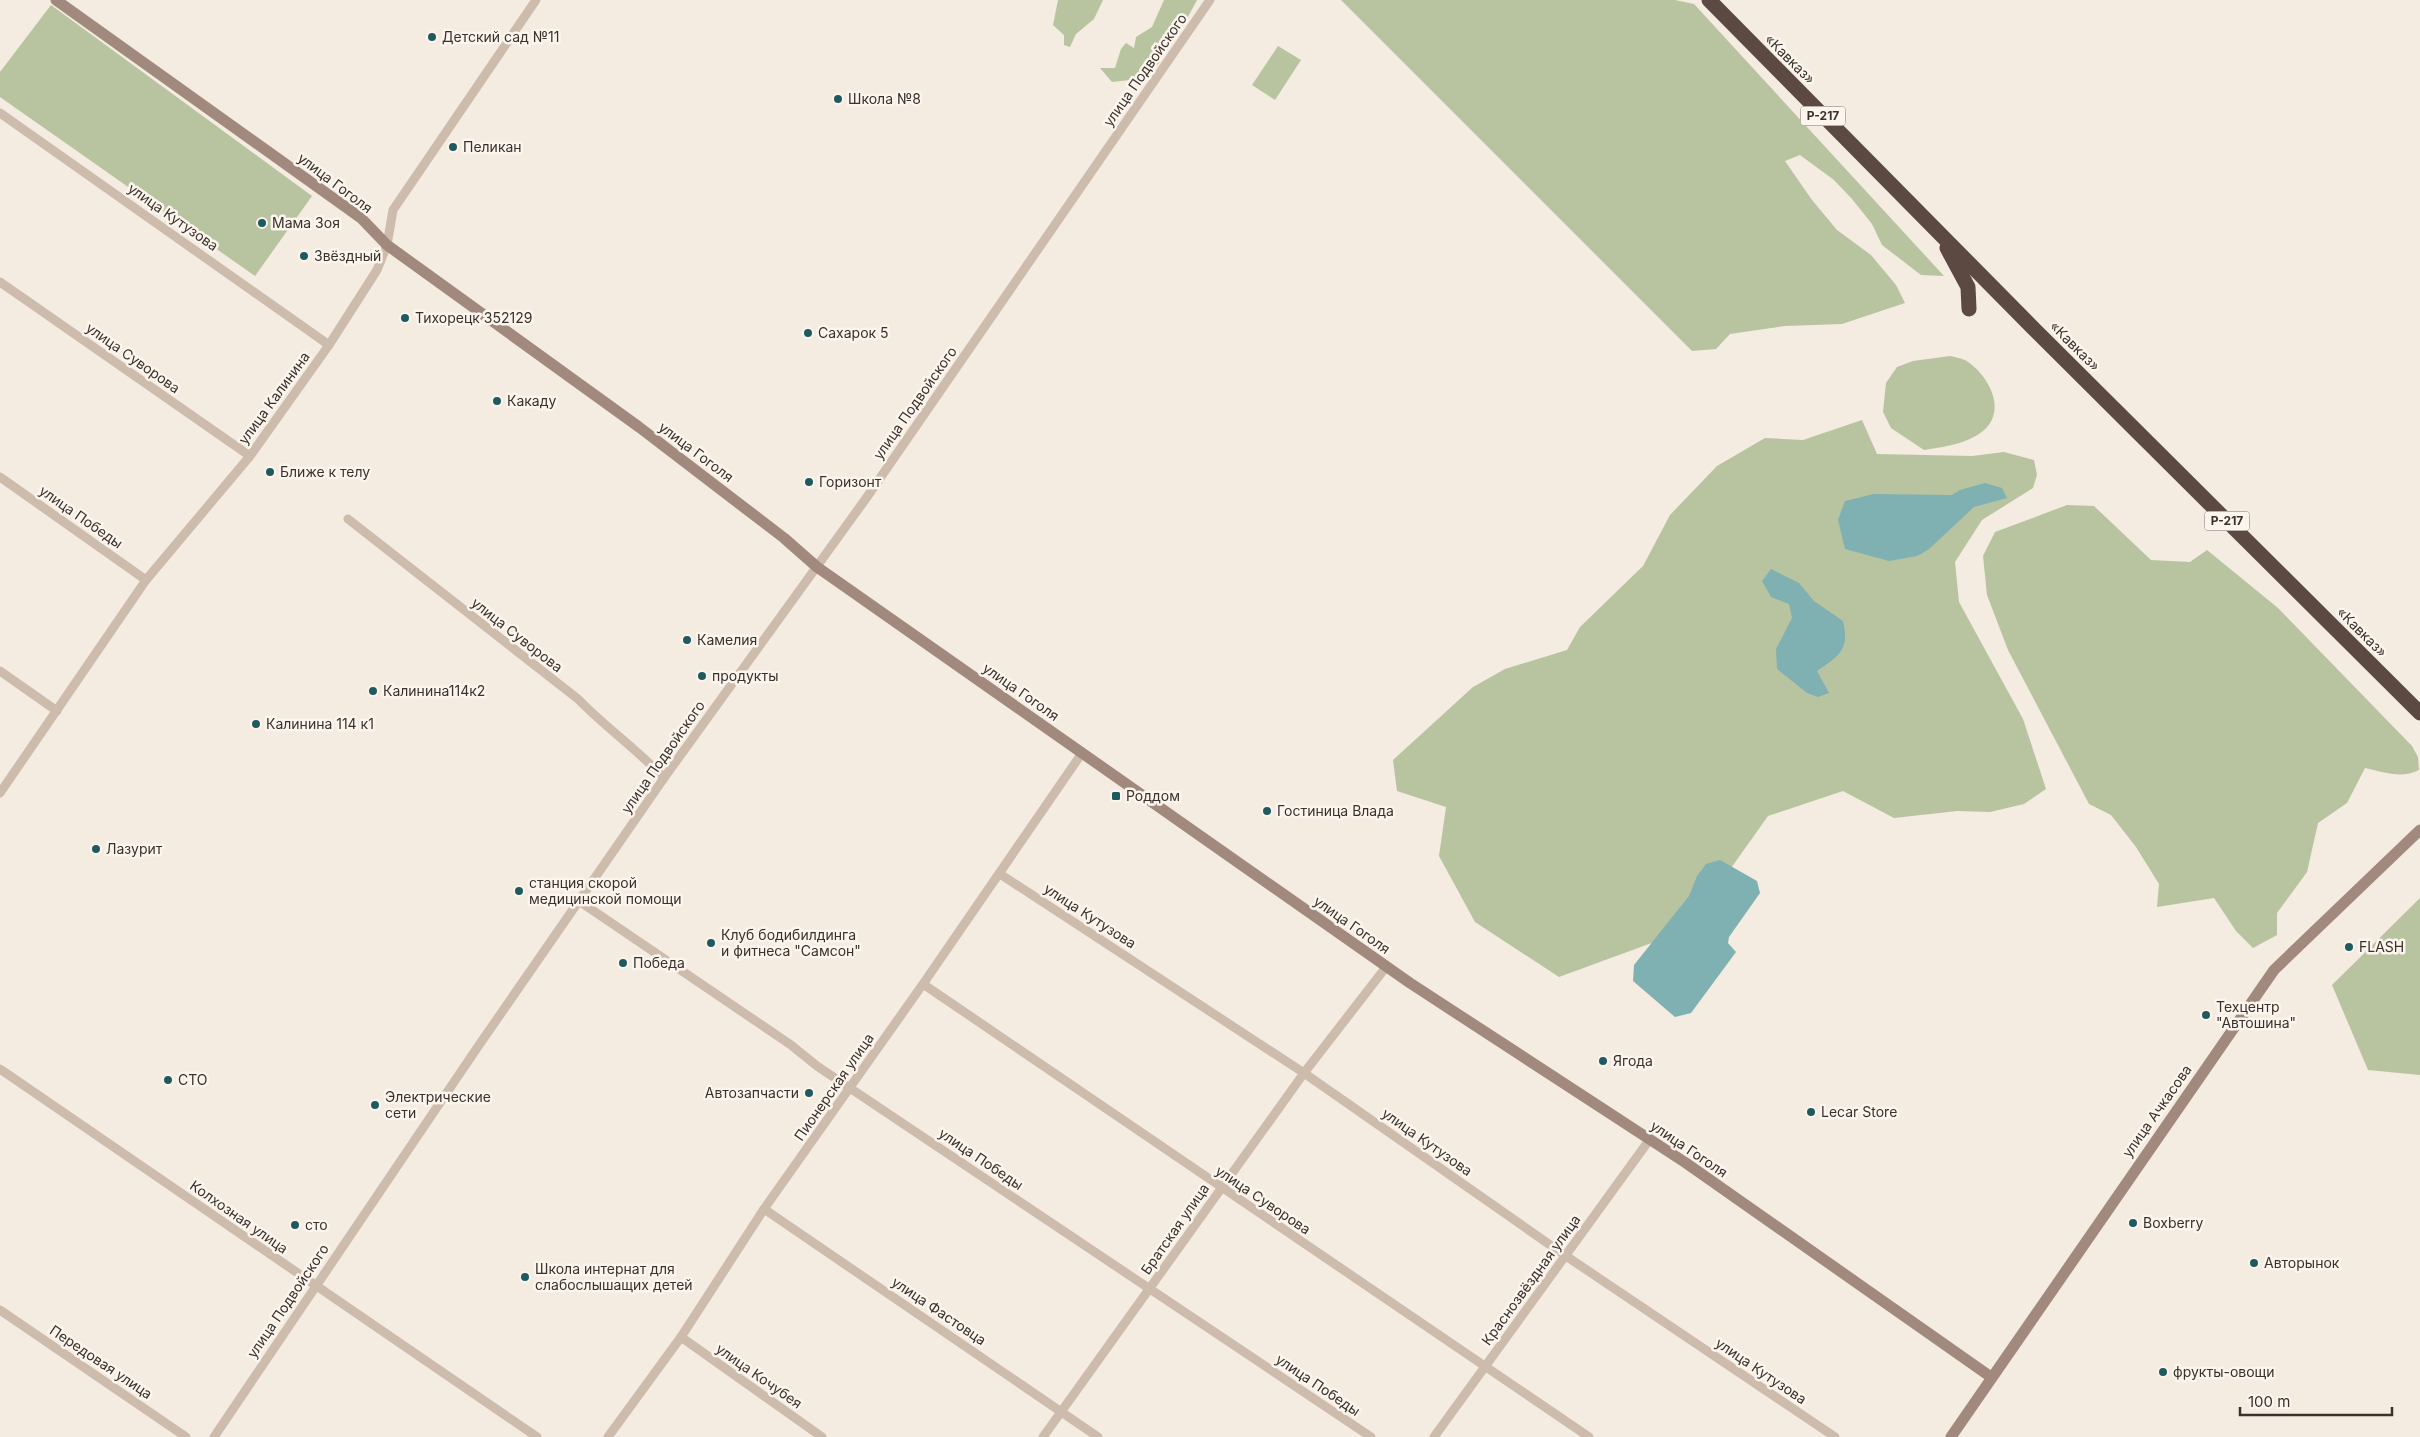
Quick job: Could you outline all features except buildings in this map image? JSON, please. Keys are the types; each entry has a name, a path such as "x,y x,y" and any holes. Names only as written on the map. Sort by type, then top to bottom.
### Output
{"highway":[{"name":"«Кавказ»","path":"1709,0 2420,713"},
{"path":"1938,231 1968,286 1969,309"}],"main road":[{"name":"улица Гоголя","path":"56,0 361,218 388,246 639,427 784,538 817,567 1386,966 1650,1139 1991,1378"},
{"name":"улица Ачкасова","path":"1951,1437 2274,970 2420,830"}],"street":[{"name":"улица Калинина","path":"0,793 146,580 250,456 330,345 377,270 388,246 393,210 536,0"},
{"name":"улица Подвойского","path":"214,1437 315,1285 579,900 664,778 817,567 1210,0"},
{"name":"улица Кутузова","path":"0,113 330,345"},
{"name":"улица Суворова","path":"0,282 250,456"},
{"name":"улица Победы","path":"0,477 146,580"},
{"name":"улица Суворова","path":"348,519 578,699 602,724 652,765 664,778"},
{"path":"0,671 57,711"},
{"name":"Пионерская улица","path":"608,1437 681,1337 764,1209 1000,874 1082,753"},
{"name":"улица Кутузова","path":"1000,874 1304,1072 1566,1256 1835,1437"},
{"name":"улица Победы","path":"579,900 851,1087 1371,1437"},
{"name":"Братская улица","path":"1043,1437 1304,1072 1386,966"},
{"name":"улица Суворова","path":"923,984 1220,1188 1589,1437"},
{"name":"Колхозная улица","path":"0,1069 537,1437"},
{"name":"Краснозвёздная улица","path":"1434,1437 1650,1139"},
{"name":"улица Фастовца","path":"764,1209 1098,1437"},
{"name":"Передовая улица","path":"0,1310 186,1437"},
{"name":"улица Кочубея","path":"681,1337 822,1437"}],"green space":[{"path":"1058,0 1103,0 1094,19 1076,34 1070,47 1064,45 1064,35 1053,25"},
{"path":"1164,0 1197,0 1183,26 1169,43 1159,63 1147,78 1112,82 1100,68 1115,68 1121,49 1126,43 1134,48 1136,37 1152,27"},
{"path":"1341,0 1675,0 1694,4 1944,276 1921,275 1882,245 1872,224 1852,199 1834,180 1800,155 1785,161 1812,200 1837,230 1871,255 1896,285 1905,303 1842,324 1785,326 1730,334 1716,349 1692,351"},
{"path":"51,5 312,196 255,276 0,97 0,72"},
{"path":"1278,46 1301,60 1275,100 1252,85"},
{"path":"1950,356 1965,360 1981,374 1992,392 1995,403 1994,413 1991,422 1983,431 1970,439 1939,448 1924,450 1891,428 1883,412 1886,383 1897,367 1913,361"},
{"path":"1862,420 1877,454 1972,456 2004,452 2034,460 2037,475 2033,488 1982,520 1955,562 1959,602 2023,719 2046,789 2024,804 1990,812 1957,811 1894,818 1843,791 1768,816 1687,930 1559,977 1475,922 1439,856 1446,807 1397,791 1393,760 1473,687 1505,669 1567,650 1580,627 1643,566 1670,515 1717,466 1765,438 1803,440"},
{"path":"2067,505 2094,506 2151,560 2190,562 2207,550 2278,608 2412,746 2418,757 2419,770 2412,773 2392,774 2365,768 2347,803 2318,823 2307,872 2277,913 2277,935 2253,948 2236,931 2214,898 2157,907 2159,884 2136,847 2111,815 2089,804 2008,650 1987,595 1983,556 1995,532"},
{"path":"2420,898 2420,1075 2368,1070 2332,985"}],"water":[{"path":"1985,483 2002,488 2007,498 1974,507 1928,550 1917,556 1889,561 1845,549 1838,520 1845,501 1874,494 1952,495 1960,490"},
{"path":"1771,569 1799,583 1814,601 1843,621 1845,631 1844,646 1837,656 1817,671 1829,693 1818,697 1807,693 1777,669 1776,649 1792,618 1789,604 1771,597 1762,581"},
{"path":"1720,860 1757,881 1760,893 1729,937 1728,943 1736,952 1691,1013 1675,1017 1633,981 1634,965 1689,896 1697,876 1706,864"}],"place":[{"name":"Детский сад №11","path":"432,37"},
{"name":"Школа №8","path":"838,99"},
{"name":"Пеликан","path":"453,147"},
{"name":"Мама Зоя","path":"262,223"},
{"name":"Звёздный","path":"304,256"},
{"name":"Тихорецк 352129","path":"405,318"},
{"name":"Сахарок 5","path":"808,333"},
{"name":"Какаду","path":"497,401"},
{"name":"Ближе к телу","path":"270,472"},
{"name":"Горизонт","path":"809,482"},
{"name":"Камелия","path":"687,640"},
{"name":"продукты","path":"702,676"},
{"name":"Калинина114к2","path":"373,691"},
{"name":"Калинина 114 к1","path":"256,724"},
{"name":"Роддом","path":"1116,796"},
{"name":"Гостиница Влада","path":"1267,811"},
{"name":"Лазурит","path":"96,849"},
{"name":"станция скорой медицинской помощи","path":"519,891"},
{"name":"Клуб бодибилдинга и фитнеса \"Самсон\"","path":"711,943"},
{"name":"FLASH","path":"2349,947"},
{"name":"Победа","path":"623,963"},
{"name":"Техцентр \"Автошина\"","path":"2206,1015"},
{"name":"Ягода","path":"1603,1061"},
{"name":"СТО","path":"168,1080"},
{"name":"Автозапчасти","path":"809,1093"},
{"name":"Электрические сети","path":"375,1105"},
{"name":"Lecar Store","path":"1811,1112"},
{"name":"Boxberry","path":"2133,1223"},
{"name":"сто","path":"295,1225"},
{"name":"Авторынок","path":"2254,1263"},
{"name":"Школа интернат для слабослышащих детей","path":"525,1277"},
{"name":"фрукты-овощи","path":"2163,1372"}]}
